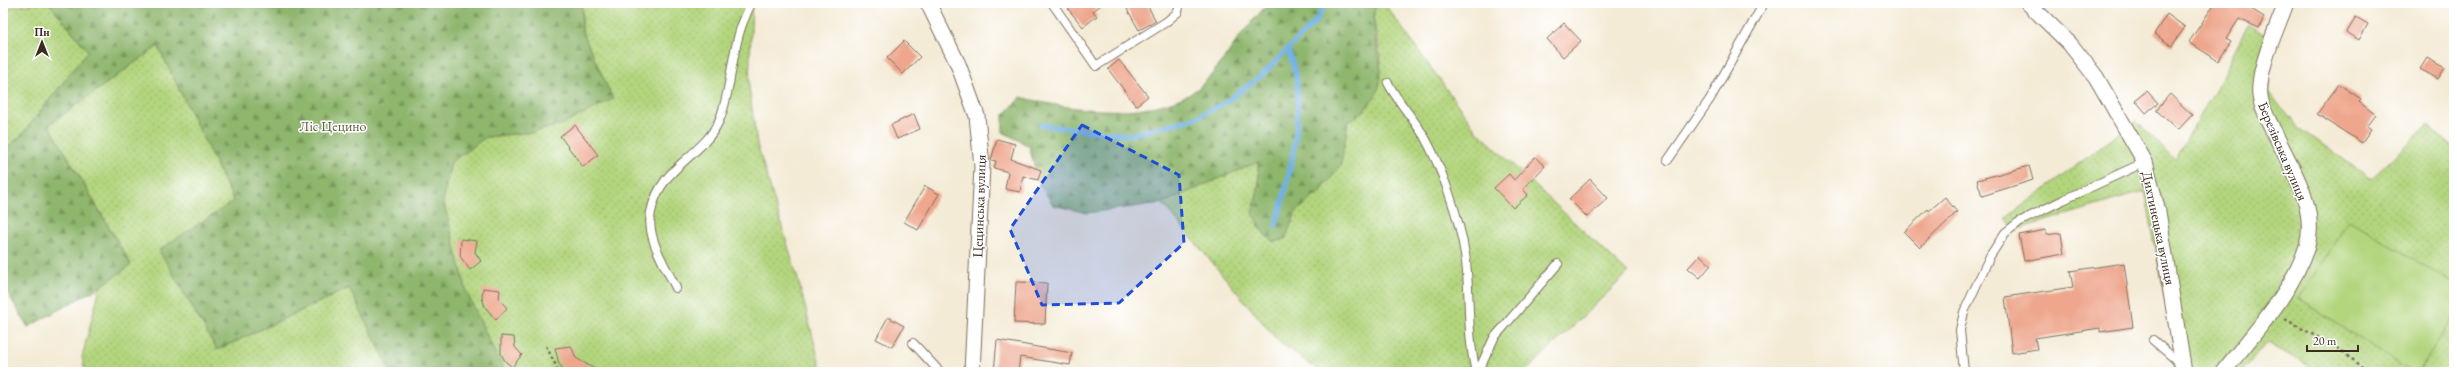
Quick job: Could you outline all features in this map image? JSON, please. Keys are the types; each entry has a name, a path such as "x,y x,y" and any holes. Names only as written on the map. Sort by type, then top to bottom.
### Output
{"street":[{"name":"Цецинська вулиця","path":"928,3 958,64 977,116 982,166 972,372"},
{"name":"Дихтинецька вулиця","path":"2028,3 2070,44 2096,77 2145,162 2158,212 2184,372"},
{"name":"Березівська вулиця","path":"2223,372 2270,311 2296,274 2307,245 2309,210 2265,114 2260,96 2262,72 2286,3"}],"lane":[{"path":"676,288 650,231 651,212 658,190 676,166 709,140 721,116 735,42 752,3"},
{"path":"1052,3 1096,66 1166,22 1178,12 1180,3"},
{"path":"1668,160 1710,99 1764,3"},
{"path":"1388,83 1399,103 1423,135 1441,170 1465,254 1470,347 1477,372"},
{"path":"1964,372 1960,330 1964,312 1990,256 2006,233 2019,222 2145,162"},
{"path":"1477,372 1494,338 1558,264"},
{"path":"2153,340 2175,359 2184,372"},
{"path":"913,343 940,372"}],"path":[{"path":"2270,311 2335,347 2370,372"},
{"path":"546,346 559,372"}],"highlighted area":[{"path":"1082,125 1179,175 1184,243 1119,303 1042,305 1010,229"}],"green space":[{"path":"49,3 88,51 20,137 3,150 3,8"},
{"name":"Ліс Цецино","path":"49,3 582,3 582,31 613,99 561,125 533,132 486,137 451,162 443,200 467,293 496,355 507,372 391,372 349,288 217,350 159,250 234,201 158,46 49,125 131,265 100,287 28,327 3,285 3,150 20,137 88,51"},
{"path":"582,3 752,3 749,87 757,144 799,283 822,372 507,372 496,355 467,293 443,200 451,162 486,137 533,132 612,99 582,31"},
{"path":"1269,3 1376,3 1374,20 1375,36 1381,80 1376,94 1366,108 1348,122 1341,165 1321,191 1296,212 1285,239 1274,242 1264,234 1253,214 1259,185 1258,162 1162,203 1087,213 1053,205 1038,181 1029,146 1003,132 1003,116 1021,97 1061,106 1105,110 1127,110 1169,103 1188,95 1203,84 1217,68 1247,27"},
{"path":"1376,3 1384,3 1476,130 1628,273 1525,372 1321,372 1279,342 1162,203 1258,162 1259,185 1253,214 1264,234 1274,242 1285,239 1296,212 1321,191 1345,138 1348,122 1364,111 1381,61 1373,15"},
{"path":"2248,25 2277,41 2272,51 2268,92 2298,127 2371,179 2428,125 2454,148 2454,372 2318,372 2267,342 2242,372 2179,372 2145,191 2015,230 2006,218 2136,121 2175,160 2216,88"},
{"path":"158,46 234,201 217,350 350,288 391,372 85,372 82,357 100,287 131,264 49,125"},
{"path":"2349,220 2454,284 2454,316 2418,372 2411,372 2299,299"}],"building":[{"path":"1075,3 1104,3 1093,11 1097,16 1083,27 1068,9"},
{"path":"1137,3 1146,3 1156,21 1139,30 1127,9"},
{"path":"2215,3 2242,3 2264,17 2259,28 2239,19 2226,39 2231,42 2218,61 2189,42"},
{"path":"2167,14 2185,27 2172,46 2154,34"},
{"path":"2356,17 2368,24 2359,40 2347,32"},
{"path":"1564,23 1581,41 1563,57 1547,39"},
{"path":"904,41 920,57 903,74 887,58"},
{"path":"2427,58 2445,68 2438,79 2420,69"},
{"path":"1119,60 1148,96 1136,106 1108,69"},
{"path":"2339,84 2361,99 2359,102 2376,115 2367,127 2371,130 2362,143 2317,114"},
{"path":"2147,91 2158,103 2146,113 2135,100"},
{"path":"2170,94 2192,115 2178,130 2156,110"},
{"path":"914,114 920,129 897,139 891,125"},
{"path":"575,125 598,155 583,167 560,136"},
{"path":"997,139 1015,144 1011,159 1041,170 1038,180 1023,176 1020,192 1005,189 1008,172 994,168 996,161 991,160"},
{"path":"1535,157 1545,166 1523,189 1528,195 1513,208 1494,188 1509,174 1514,180"},
{"path":"2029,166 2033,180 1982,196 1977,180"},
{"path":"1590,179 1608,198 1587,217 1569,199"},
{"path":"925,186 939,194 918,230 904,222"},
{"path":"1945,197 1957,212 1920,248 1904,232 1928,209 1929,211"},
{"path":"2046,230 2046,235 2061,233 2064,254 2024,261 2019,235"},
{"path":"461,239 477,241 475,252 481,261 470,270 460,256"},
{"path":"1700,255 1711,265 1700,278 1688,268"},
{"path":"2124,263 2133,327 2100,332 2100,328 2035,338 2037,349 2012,353 2005,297 2073,287 2070,271"},
{"path":"1016,282 1047,283 1045,324 1014,323"},
{"path":"483,288 500,290 499,299 507,308 496,320 485,307 482,298"},
{"path":"888,317 904,326 892,347 876,339"},
{"path":"501,336 514,337 515,347 522,355 512,367 505,361 501,354"},
{"path":"997,340 1072,353 1070,365 1020,357 1018,372 994,372"},
{"path":"571,346 576,358 600,372 566,372 559,364 555,348"}],"waterway":[{"path":"1040,125 1130,135 1195,118 1226,102 1262,75 1315,22 1326,3"},
{"path":"1276,225 1293,153 1298,114 1298,96 1294,68 1288,49"}]}
